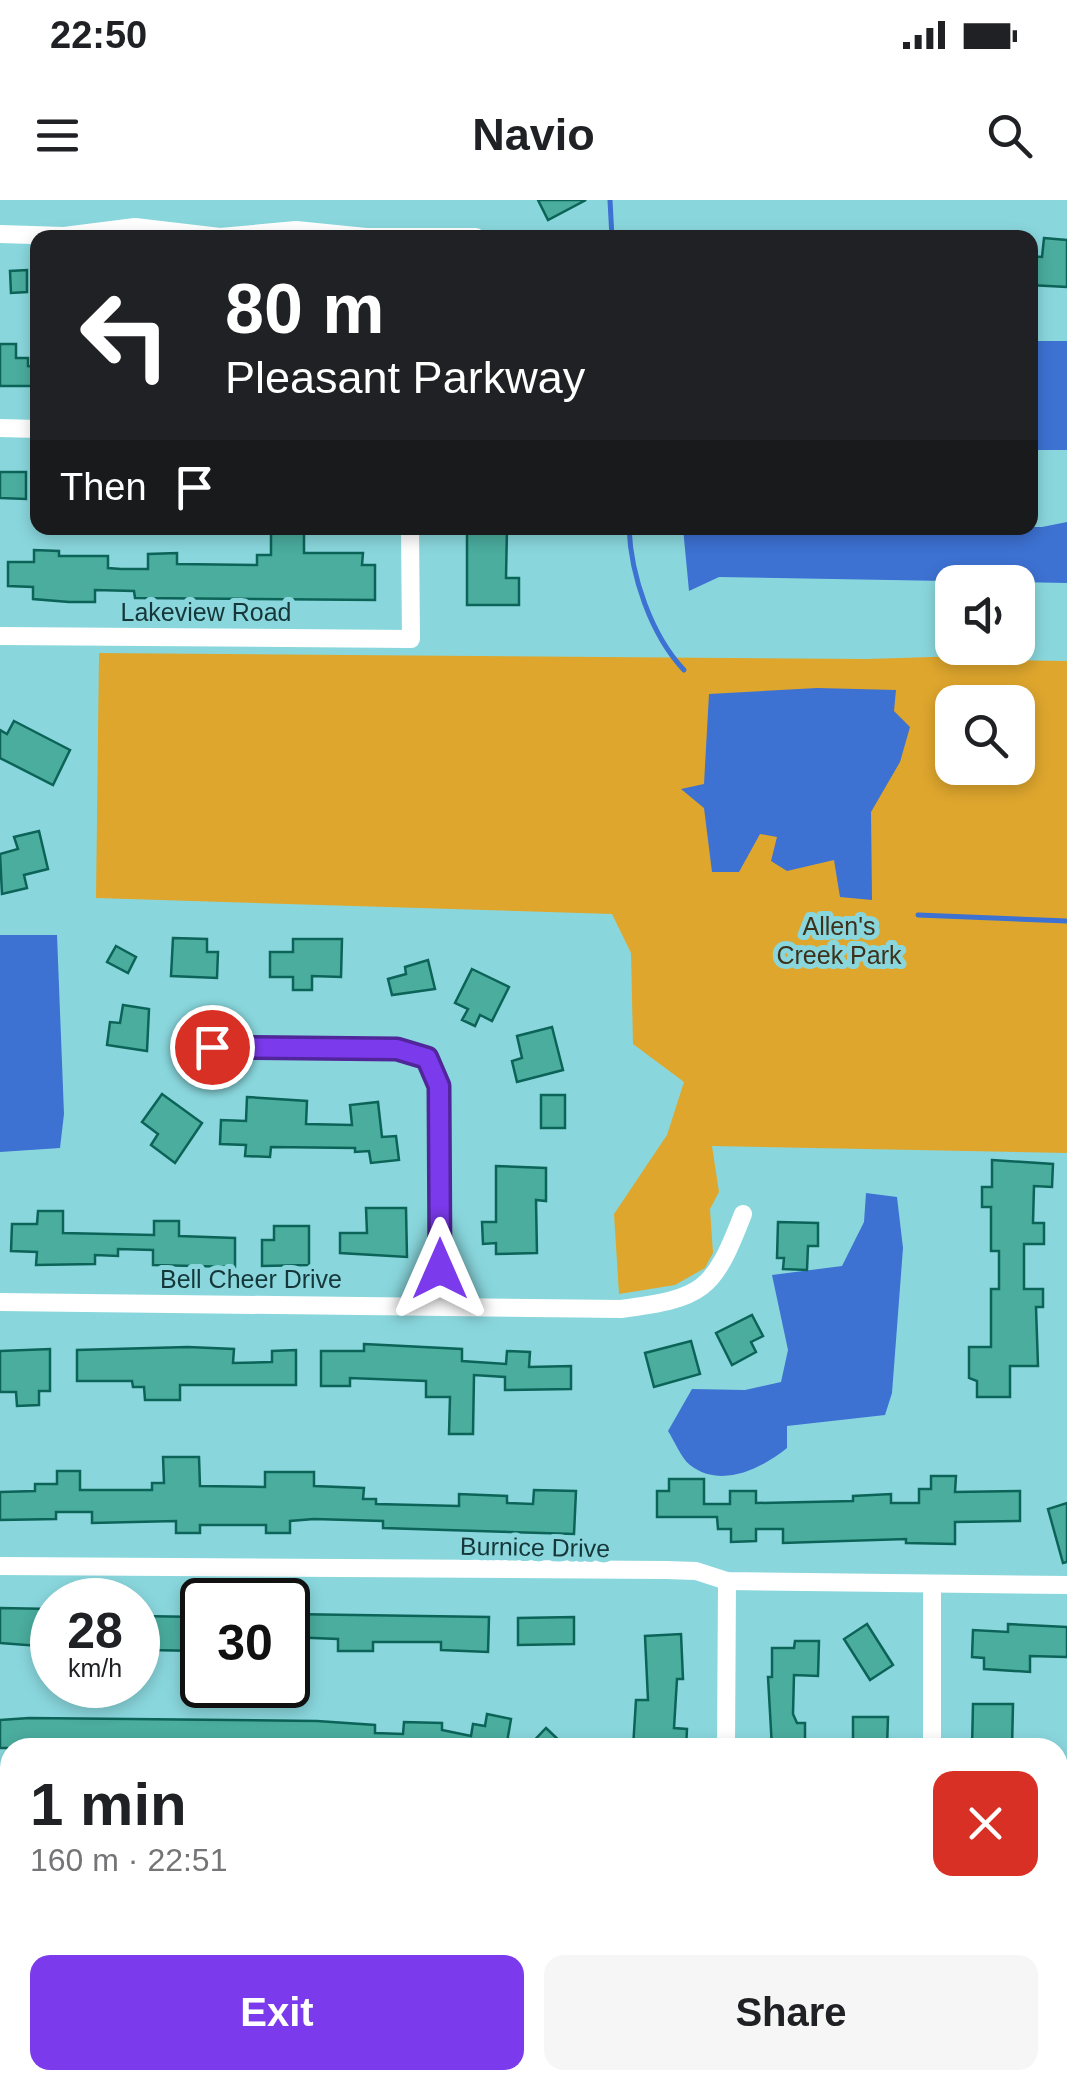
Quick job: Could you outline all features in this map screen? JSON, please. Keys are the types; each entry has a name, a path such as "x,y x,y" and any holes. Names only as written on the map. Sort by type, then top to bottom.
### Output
{"street":[{"path":"111,230 160,230"},
{"path":"0,234 30,235"},
{"path":"0,428 30,429"},
{"name":"Lakeview Road","path":"0,636 411,639 410,535"},
{"path":"212,1047 397,1049 427,1058 439,1086 440,1306"},
{"name":"Bell Cheer Drive","path":"0,1302 620,1309 674,1302 709,1284 743,1214"},
{"name":"Burnice Drive","path":"0,1566 666,1570 696,1571 727,1581 1067,1585"},
{"path":"726,1738 727,1581"},
{"path":"932,1584 932,1738"}],"green space":[{"name":"Allen's Creek Park","path":"99,653 935,657 935,665 1035,665 1035,661 1067,661 1067,1153 712,1146 719,1192 710,1209 713,1253 705,1268 675,1285 619,1294 614,1214 667,1135 684,1082 633,1044 631,953 612,914 96,898"}],"water":[{"path":"1038,341 1067,341 1067,450 1038,450"},
{"path":"1067,522 1067,583 1035,582 1035,565 935,565 935,581 719,577 689,591 684,535 1038,535 1038,527"},
{"path":"817,688 896,690 894,711 910,727 900,762 871,812 872,900 840,897 834,860 787,871 771,861 777,837 760,834 739,872 712,872 704,808 681,789 704,784 709,694"},
{"path":"0,935 57,935 64,1114 60,1148 0,1152"},
{"path":"866,1193 897,1197 903,1248 892,1393 885,1415 787,1426 787,1448 740,1473 715,1475 690,1465 668,1431 692,1389 745,1390 781,1382 788,1350 772,1275 842,1266 864,1222"}],"building":[{"path":"538,200 586,200 548,220"},
{"path":"1044,238 1067,240 1067,287 1038,285 1038,257 1042,257"},
{"path":"27,270 27,292 11,293 10,271"},
{"path":"0,344 16,344 16,358 28,358 30,386 0,386"},
{"path":"0,472 26,472 26,499 0,498"},
{"path":"271,535 304,535 304,553 363,553 362,565 375,565 375,600 135,598 134,591 95,590 95,602 69,602 33,599 33,587 8,586 8,562 34,562 34,550 59,551 59,556 108,556 108,568 121,569 148,569 148,554 177,553 177,564 257,565 257,555 271,555"},
{"path":"467,535 507,535 506,578 519,578 519,605 467,605"},
{"path":"14,721 70,750 53,785 0,758 0,730 7,734"},
{"path":"39,831 48,869 24,875 27,888 2,894 0,854 18,849 14,837"},
{"path":"173,938 207,939 207,952 218,952 217,978 171,976"},
{"path":"293,939 342,939 341,977 312,976 312,990 293,990 293,977 270,977 270,952 293,952"},
{"path":"116,946 136,957 128,973 107,962"},
{"path":"428,960 435,989 392,995 388,979 406,974 405,967"},
{"path":"472,969 509,987 492,1021 480,1015 475,1026 462,1020 468,1009 455,1003"},
{"path":"123,1005 149,1009 147,1051 107,1045 110,1022 120,1023"},
{"path":"552,1027 563,1070 517,1082 512,1061 522,1058 517,1036"},
{"path":"162,1094 202,1123 175,1163 151,1145 158,1134 142,1122"},
{"path":"541,1095 565,1095 565,1128 541,1128"},
{"path":"247,1097 307,1101 306,1124 352,1125 350,1105 378,1102 382,1137 396,1136 399,1160 371,1163 369,1151 355,1152 355,1148 271,1147 270,1157 245,1156 246,1145 220,1144 221,1120 246,1121"},
{"path":"992,1160 1053,1164 1052,1187 1034,1186 1033,1223 1044,1223 1044,1244 1024,1244 1024,1289 1043,1289 1043,1307 1036,1307 1038,1366 1010,1366 1010,1397 977,1397 977,1381 969,1378 969,1347 991,1347 991,1289 999,1289 999,1251 991,1251 991,1207 982,1207 982,1187 992,1187"},
{"path":"496,1166 546,1168 546,1201 536,1200 537,1253 496,1254 496,1243 483,1244 482,1222 496,1222"},
{"path":"366,1208 406,1208 407,1257 340,1253 340,1233 367,1233"},
{"path":"38,1211 63,1211 63,1233 154,1235 154,1221 179,1221 179,1236 235,1238 235,1267 153,1265 153,1250 118,1249 118,1256 95,1255 95,1264 36,1265 37,1252 11,1251 12,1224 37,1224"},
{"path":"778,1222 818,1223 818,1246 808,1246 807,1270 783,1269 784,1258 777,1258"},
{"path":"274,1226 309,1226 309,1265 262,1266 262,1240 274,1240"},
{"path":"752,1315 763,1336 751,1342 756,1352 732,1365 716,1333"},
{"path":"691,1341 700,1374 654,1387 645,1353"},
{"path":"364,1344 462,1349 462,1361 506,1364 507,1351 530,1352 529,1367 571,1366 571,1389 505,1390 505,1377 474,1375 473,1434 449,1434 450,1397 426,1397 426,1381 350,1378 350,1386 321,1386 321,1351 364,1351"},
{"path":"50,1349 50,1391 39,1391 39,1405 17,1406 16,1392 0,1392 0,1351"},
{"path":"234,1349 233,1363 272,1362 272,1351 296,1350 296,1385 180,1385 180,1400 145,1400 144,1387 133,1387 132,1381 77,1381 77,1350"},
{"path":"163,1457 199,1457 200,1486 265,1487 265,1472 314,1472 314,1486 364,1488 363,1499 376,1499 376,1504 459,1506 459,1494 507,1496 507,1503 533,1504 534,1490 576,1491 574,1534 383,1528 383,1521 314,1519 290,1521 290,1533 266,1533 266,1525 200,1525 200,1533 176,1533 176,1521 92,1523 92,1512 56,1512 56,1519 0,1520 0,1492 35,1491 35,1484 57,1484 57,1471 80,1471 80,1490 152,1490 152,1483 164,1483"},
{"path":"931,1476 956,1476 955,1492 1020,1491 1020,1521 955,1522 955,1544 906,1543 906,1539 783,1543 783,1529 756,1529 756,1541 731,1542 731,1529 718,1529 717,1517 657,1517 657,1491 669,1491 669,1479 704,1479 704,1504 730,1504 730,1491 756,1491 756,1503 853,1501 853,1496 891,1494 891,1503 919,1503 919,1489 931,1489"},
{"path":"1067,1503 1067,1562 1063,1563 1048,1509"},
{"path":"0,1608 30,1609 30,1645 0,1643"},
{"path":"310,1614 489,1617 488,1652 441,1650 441,1642 373,1642 373,1651 338,1651 338,1639 310,1638"},
{"path":"160,1616 180,1617 180,1651 160,1650"},
{"path":"574,1617 574,1644 518,1645 518,1618"},
{"path":"867,1624 893,1665 870,1680 844,1639"},
{"path":"1008,1624 1067,1627 1067,1657 1030,1656 1030,1672 984,1669 984,1658 972,1657 973,1630 1008,1632"},
{"path":"681,1634 683,1679 677,1679 674,1728 687,1729 687,1738 634,1738 636,1700 648,1700 645,1636"},
{"path":"795,1641 819,1641 818,1676 794,1675 793,1714 797,1723 805,1723 805,1738 771,1738 768,1677 772,1677 772,1648 794,1648"},
{"path":"973,1704 1013,1704 1012,1738 972,1738"},
{"path":"487,1714 511,1719 508,1738 0,1738 0,1720 29,1718 317,1721 375,1725 375,1733 403,1734 404,1722 442,1723 442,1730 471,1736 473,1724 485,1726"},
{"path":"853,1717 888,1717 887,1738 853,1738"},
{"path":"546,1728 556,1738 536,1738"}],"waterway":[{"path":"610,200 612,230"},
{"path":"630,535 645,604 662,640 684,670"},
{"path":"918,915 1067,921"}],"route":[{"path":"212,1047 397,1049 427,1058 437,1073 439,1086 440,1269"}]}
